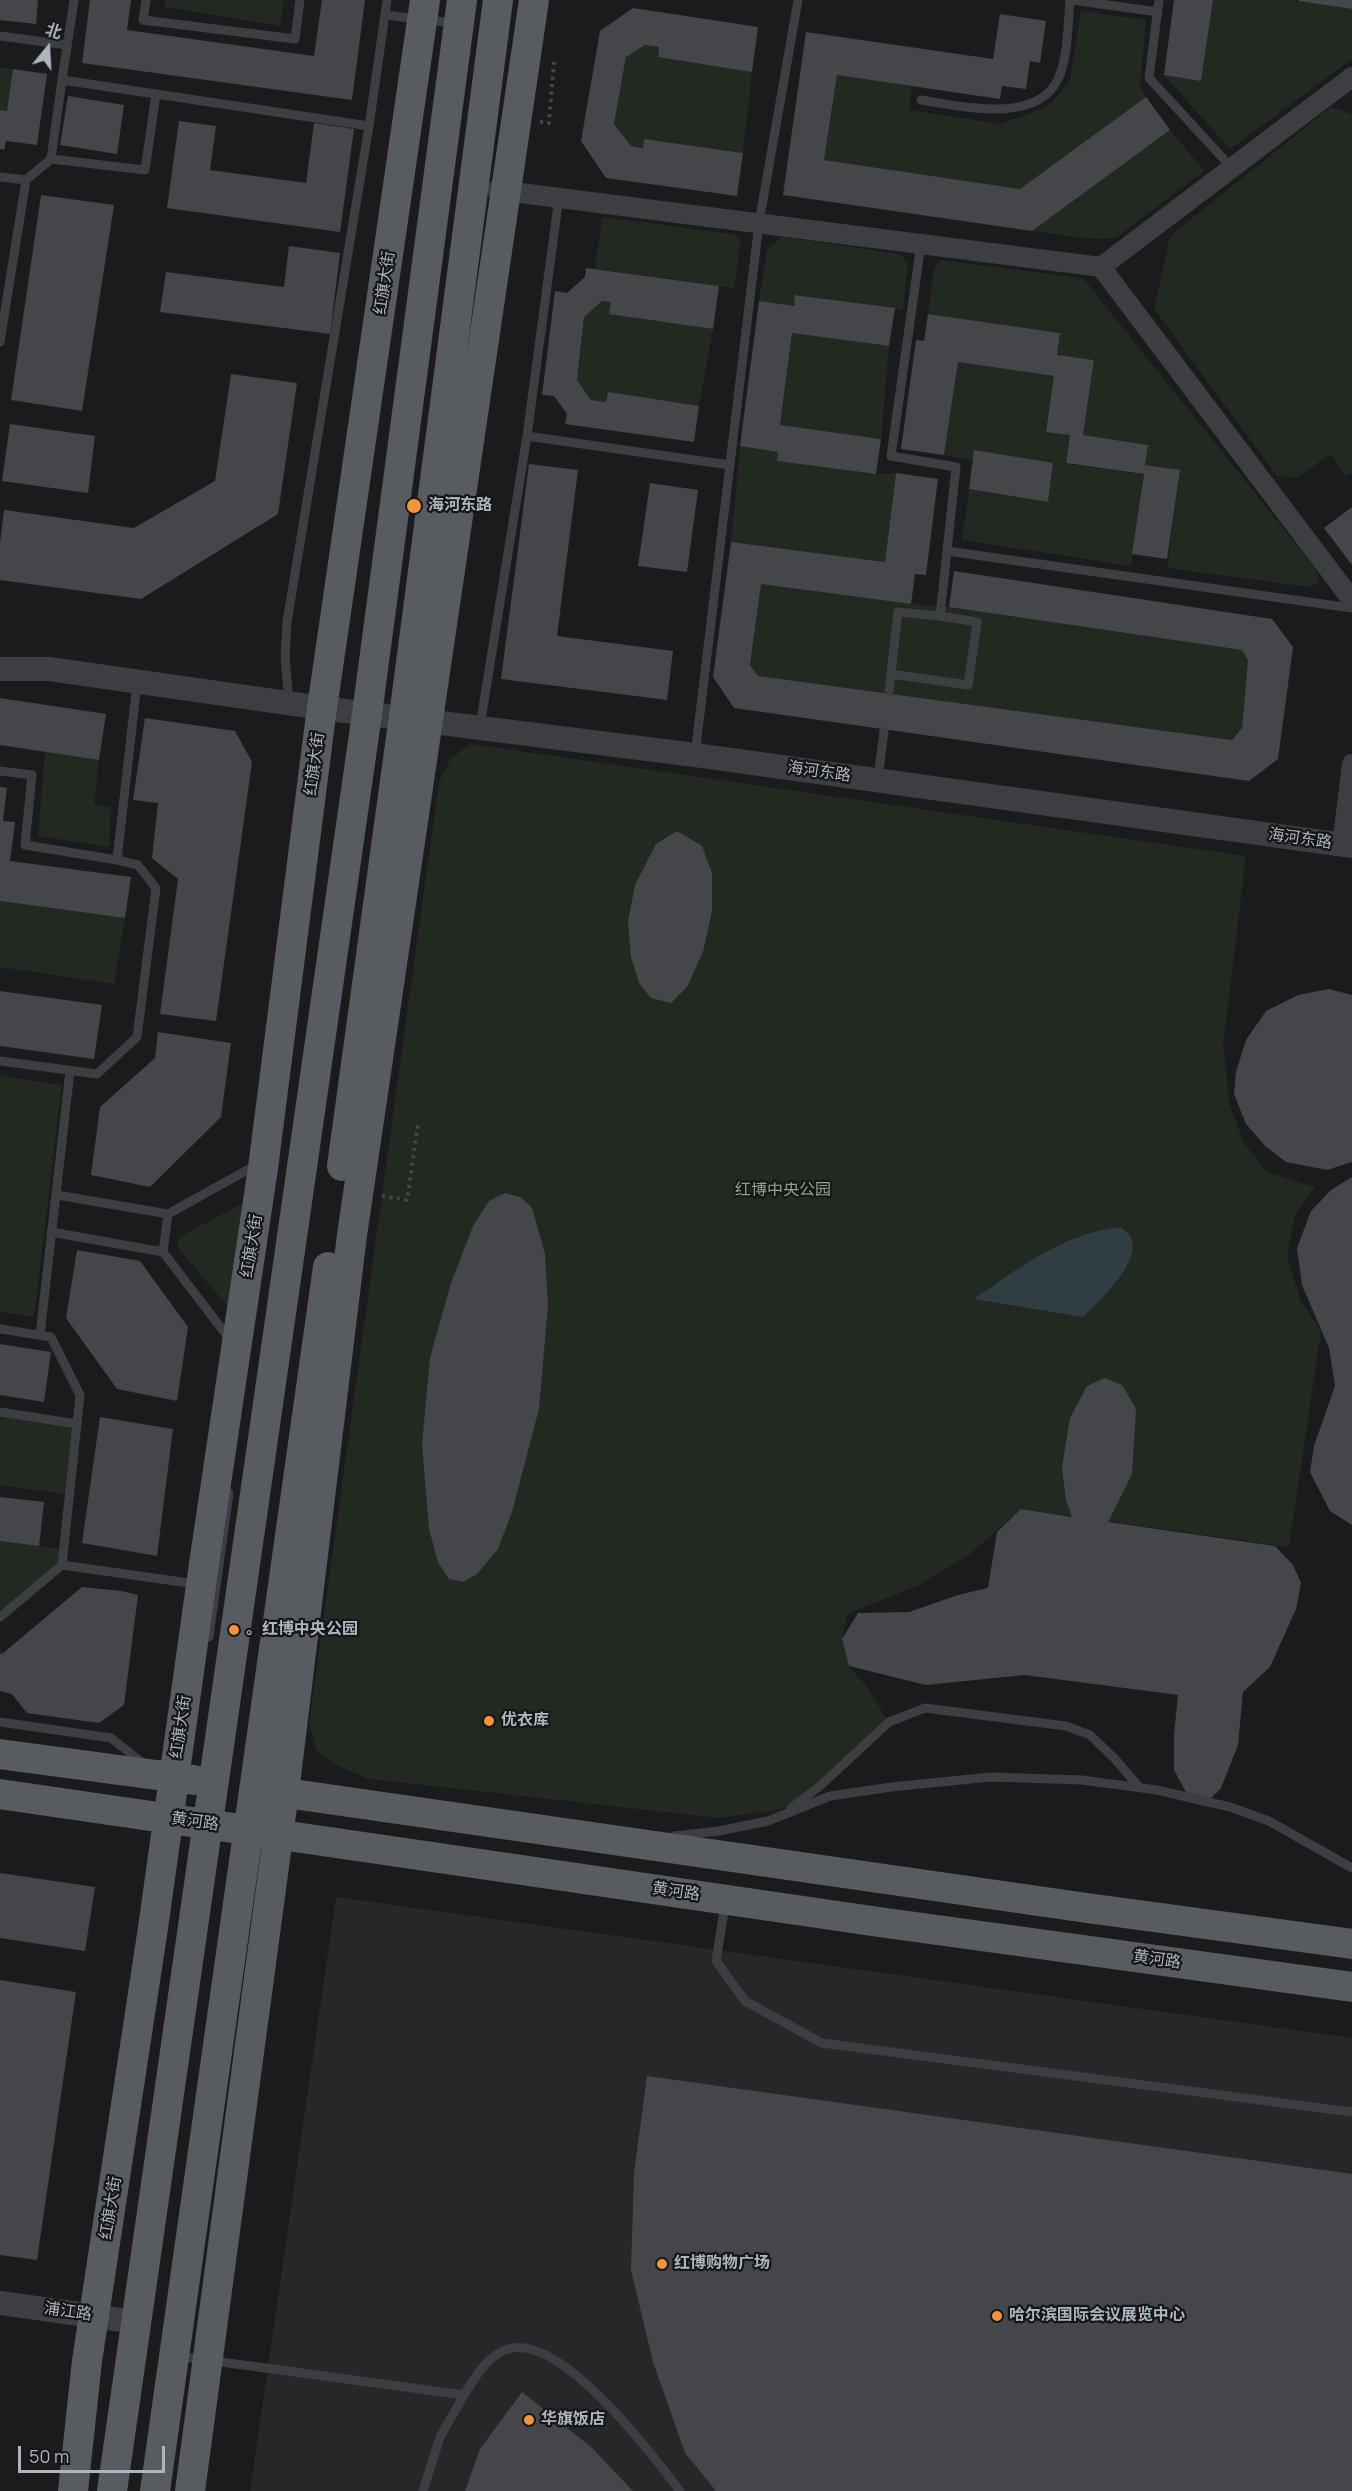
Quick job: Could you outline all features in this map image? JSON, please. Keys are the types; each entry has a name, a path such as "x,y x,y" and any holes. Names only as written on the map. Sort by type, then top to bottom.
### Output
{"main road":[{"path":"155,2491 270,1790 352,1235 416,720 473,188 498,0"},
{"path":"416,720 507,191 534,0"},
{"name":"红旗大街","path":"112,2491 208,1824 184,1776 223,1588 242,1355 331,714 424,10"},
{"name":"红旗大街","path":"73,2491 94,2316 168,1819 184,1776 223,1588 367,714 461,12"},
{"path":"0,1754 184,1776 630,1842 1352,1944"},
{"name":"黄河路","path":"0,1794 1352,1987"},
{"path":"190,2491 208,2360 263,1833"}],"street":[{"path":"473,188 559,197 1101,267 1352,77"},
{"path":"1101,267 1352,600"},
{"name":"海河东路","path":"0,669 49,669 289,704 331,714 367,714 695,755 1347,846"},
{"path":"1347,846 1352,764"},
{"name":"浦江路","path":"0,2303 136,2322"}],"lane":[{"path":"0,342 26,180 51,159 74,0"},
{"path":"146,0 143,20 295,39 300,0"},
{"path":"289,704 285,657 287,622 369,126 387,0"},
{"path":"695,755 759,223 798,0"},
{"path":"921,100 982,110 1016,109 1047,94 1058,78 1071,0 1158,12"},
{"path":"1159,0 1149,78 1232,168"},
{"path":"385,15 424,10 461,12"},
{"path":"0,36 67,45"},
{"path":"62,80 369,126"},
{"path":"51,159 145,170 156,94"},
{"path":"0,177 26,180"},
{"path":"480,728 526,436 559,197"},
{"path":"921,244 891,456 956,467 940,616"},
{"path":"526,436 730,465"},
{"path":"947,551 1352,608"},
{"path":"889,691 898,612 977,622 968,685 891,674"},
{"path":"117,860 137,681"},
{"path":"878,781 884,731"},
{"path":"0,771 32,775 25,844 138,865 156,888 137,1037 97,1074 0,1061"},
{"path":"40,1335 70,1071"},
{"path":"57,1195 168,1214 270,1158"},
{"path":"163,1252 168,1214"},
{"path":"51,1232 163,1252 242,1355"},
{"path":"0,1329 51,1337 80,1395 62,1565 0,1617"},
{"path":"0,1412 77,1424"},
{"path":"208,1644 223,1588 231,1481"},
{"path":"62,1565 223,1588"},
{"path":"781,1815 820,1786 889,1722 925,1708 1066,1726 1090,1735 1139,1787"},
{"path":"0,1722 111,1738 184,1776"},
{"path":"630,1842 719,1831 768,1821 830,1796 891,1787 991,1777 1082,1780 1139,1787 1230,1807 1269,1821 1352,1868"},
{"path":"726,1899 716,1961 745,2001 822,2043 1352,2112"},
{"path":"423,2491 440,2437 464,2395 488,2361 508,2348 536,2350 567,2368 598,2394 647,2448 680,2491"},
{"path":"176,2356 464,2395"}],"shaded area":[{"path":"1120,1227 1130,1236 1133,1247 1130,1260 1113,1286 1083,1317 974,1299 1025,1264 1061,1244 1080,1236"},
{"path":"336,1897 1352,2038 1352,2491 250,2491"}],"green space":[{"path":"165,0 284,0 280,26 165,7"},
{"path":"1213,0 1288,0 1352,9 1352,59 1230,149 1164,75 1201,80"},
{"path":"1081,11 1146,20 1140,86 1146,97 1020,189 824,160 837,75 912,86 909,110 1001,124 1049,106 1070,80"},
{"path":"645,45 659,47 658,57 752,72 743,153 644,139 643,148 631,146 614,124 626,57"},
{"path":"0,67 13,69 7,111 0,110"},
{"path":"1331,107 1352,114 1352,472 1346,476 1331,454 1296,478 1277,476 1154,309 1170,236"},
{"path":"1170,130 1204,171 1116,238 1091,239 1032,231"},
{"path":"602,217 733,234 741,239 734,288 595,269"},
{"path":"782,237 900,254 908,263 903,310 795,295 795,306 759,301 767,249"},
{"path":"940,260 1083,278 1316,569 1319,582 1309,587 1167,568 1180,470 1145,465 1147,445 1083,435 1094,360 1057,355 1060,333 928,314 934,270"},
{"path":"602,301 611,302 610,314 713,329 699,406 608,393 606,402 591,400 577,380 584,317"},
{"path":"792,333 889,346 881,439 780,425"},
{"path":"958,362 1054,376 1070,435 1065,464 1144,474 1131,566 962,540 969,489 1048,502 1053,464 974,450 973,461 944,455"},
{"path":"740,446 778,452 778,461 876,474 896,473 885,562 731,542"},
{"path":"761,584 949,607 1242,650 1248,660 1242,728 1232,740 758,676 750,665"},
{"name":"红博中央公园","path":"471,744 1246,856 1223,1044 1230,1106 1244,1143 1267,1172 1315,1187 1295,1215 1287,1257 1301,1301 1321,1331 1289,1547 1021,1509 970,1554 919,1585 847,1614 842,1639 849,1666 866,1686 889,1722 820,1786 782,1809 719,1818 369,1779 336,1765 317,1750 309,1724 439,782 451,758"},
{"path":"45,752 99,760 94,804 111,807 109,847 38,836"},
{"path":"0,901 125,918 114,984 0,967"},
{"path":"0,1076 62,1085 34,1317 0,1312"},
{"path":"261,1193 241,1322 177,1247 180,1237"},
{"path":"0,1412 77,1424 70,1495 0,1485"},
{"path":"0,1541 64,1549 62,1565 0,1617"}],"building":[{"path":"0,0 38,0 36,24 0,20"},
{"path":"90,0 131,0 127,30 314,56 322,0 365,0 352,100 82,63"},
{"path":"1174,0 1213,0 1201,81 1164,75"},
{"path":"1352,0 1352,9 1298,1"},
{"path":"633,8 758,27 752,72 658,57 659,47 645,45 626,57 614,124 631,146 643,148 644,139 743,153 737,196 606,178 581,141 600,31"},
{"path":"1000,14 1046,21 1040,63 1030,61 1026,89 1002,86 1000,99 837,75 824,160 1020,189 1146,97 1170,130 1032,231 783,195 806,32 993,59"},
{"path":"13,69 47,74 37,145 6,141 4,150 0,149 0,110 7,111"},
{"path":"68,96 124,105 117,154 60,145"},
{"path":"179,121 216,126 210,170 306,183 314,123 354,129 340,232 167,208"},
{"path":"41,195 114,205 82,411 11,400"},
{"path":"289,246 340,253 330,334 160,312 166,272 284,287"},
{"path":"586,268 719,286 713,329 609,314 611,302 602,301 584,317 577,380 591,400 606,402 608,392 699,406 694,442 565,424 567,414 554,396 542,395 555,291 567,293 585,277"},
{"path":"794,295 895,308 889,346 792,333 780,425 881,439 876,474 777,461 778,452 740,446 759,301 795,306"},
{"path":"928,314 1060,333 1057,355 1094,360 1083,435 1148,445 1145,465 1180,470 1167,559 1132,554 1144,474 1066,463 1070,435 1046,432 1054,376 958,362 944,455 901,449 916,340 924,341"},
{"path":"231,374 297,383 278,514 141,599 0,580 0,543 4,510 134,528 215,481"},
{"path":"10,424 95,436 88,493 2,481"},
{"path":"974,450 1053,463 1048,502 969,489"},
{"path":"529,464 578,470 557,636 673,651 667,700 501,679"},
{"path":"896,473 938,479 926,575 915,574 911,604 761,584 750,665 758,676 1232,740 1242,728 1248,660 1242,650 949,607 954,571 1272,619 1293,647 1278,759 1249,781 734,708 713,677 731,542 885,562"},
{"path":"650,483 698,490 687,572 638,566"},
{"path":"1352,507 1352,565 1324,528"},
{"path":"0,698 106,714 99,760 0,745"},
{"path":"145,718 235,731 252,762 216,1021 160,1014 178,879 152,858 158,803 133,800"},
{"path":"0,787 7,788 3,821 15,822 10,861 131,877 125,918 0,901"},
{"path":"677,831 702,846 712,873 712,911 703,952 687,987 671,1003 651,998 639,983 631,957 628,921 635,885 656,844"},
{"path":"1329,989 1352,995 1352,1162 1327,1170 1286,1162 1265,1146 1246,1124 1234,1094 1236,1072 1246,1040 1266,1011 1298,995"},
{"path":"0,991 102,1005 94,1059 0,1046"},
{"path":"158,1032 231,1043 221,1117 150,1187 91,1175 100,1107 155,1058"},
{"path":"1352,1177 1352,1525 1330,1511 1310,1472 1314,1446 1335,1386 1329,1348 1302,1285 1297,1248 1311,1211 1331,1190"},
{"path":"505,1193 520,1197 532,1208 545,1254 548,1304 539,1409 512,1512 498,1549 477,1574 463,1582 449,1579 438,1562 429,1529 422,1444 430,1358 451,1283 473,1226 489,1201"},
{"path":"77,1250 140,1261 188,1327 177,1401 117,1389 66,1318"},
{"path":"0,1344 51,1352 44,1402 0,1395"},
{"path":"1105,1378 1122,1385 1136,1409 1132,1474 1108,1522 1275,1546 1293,1565 1301,1583 1296,1609 1270,1667 1243,1692 1238,1745 1221,1788 1205,1804 1189,1798 1174,1770 1174,1735 1178,1695 1025,1675 926,1685 849,1666 842,1639 858,1613 909,1612 958,1595 988,1588 997,1532 1021,1509 1072,1517 1066,1500 1062,1467 1070,1418 1087,1386"},
{"path":"100,1417 173,1429 157,1556 82,1543"},
{"path":"0,1497 44,1502 39,1546 0,1541"},
{"path":"82,1587 138,1595 124,1705 99,1723 27,1713 12,1694 0,1691 0,1653 2,1654"},
{"path":"0,1873 95,1887 85,1951 0,1938"},
{"path":"0,1980 76,1992 37,2260 0,2255"},
{"name":"哈尔滨国际会议展览中心","path":"647,2076 1352,2174 1352,2491 716,2491 685,2453 653,2362 631,2270 634,2173"},
{"name":"华旗饭店","path":"522,2392 591,2447 633,2491 465,2491 480,2449"}],"place":[{"name":"海河东路","path":"414,506"},
{"name":"。红博中央公园","path":"234,1630"},
{"name":"优衣库","path":"489,1721"},
{"name":"红博购物广场","path":"662,2264"},
{"name":"哈尔滨国际会议展览中心","path":"997,2316"},
{"name":"华旗饭店","path":"529,2420"}]}
